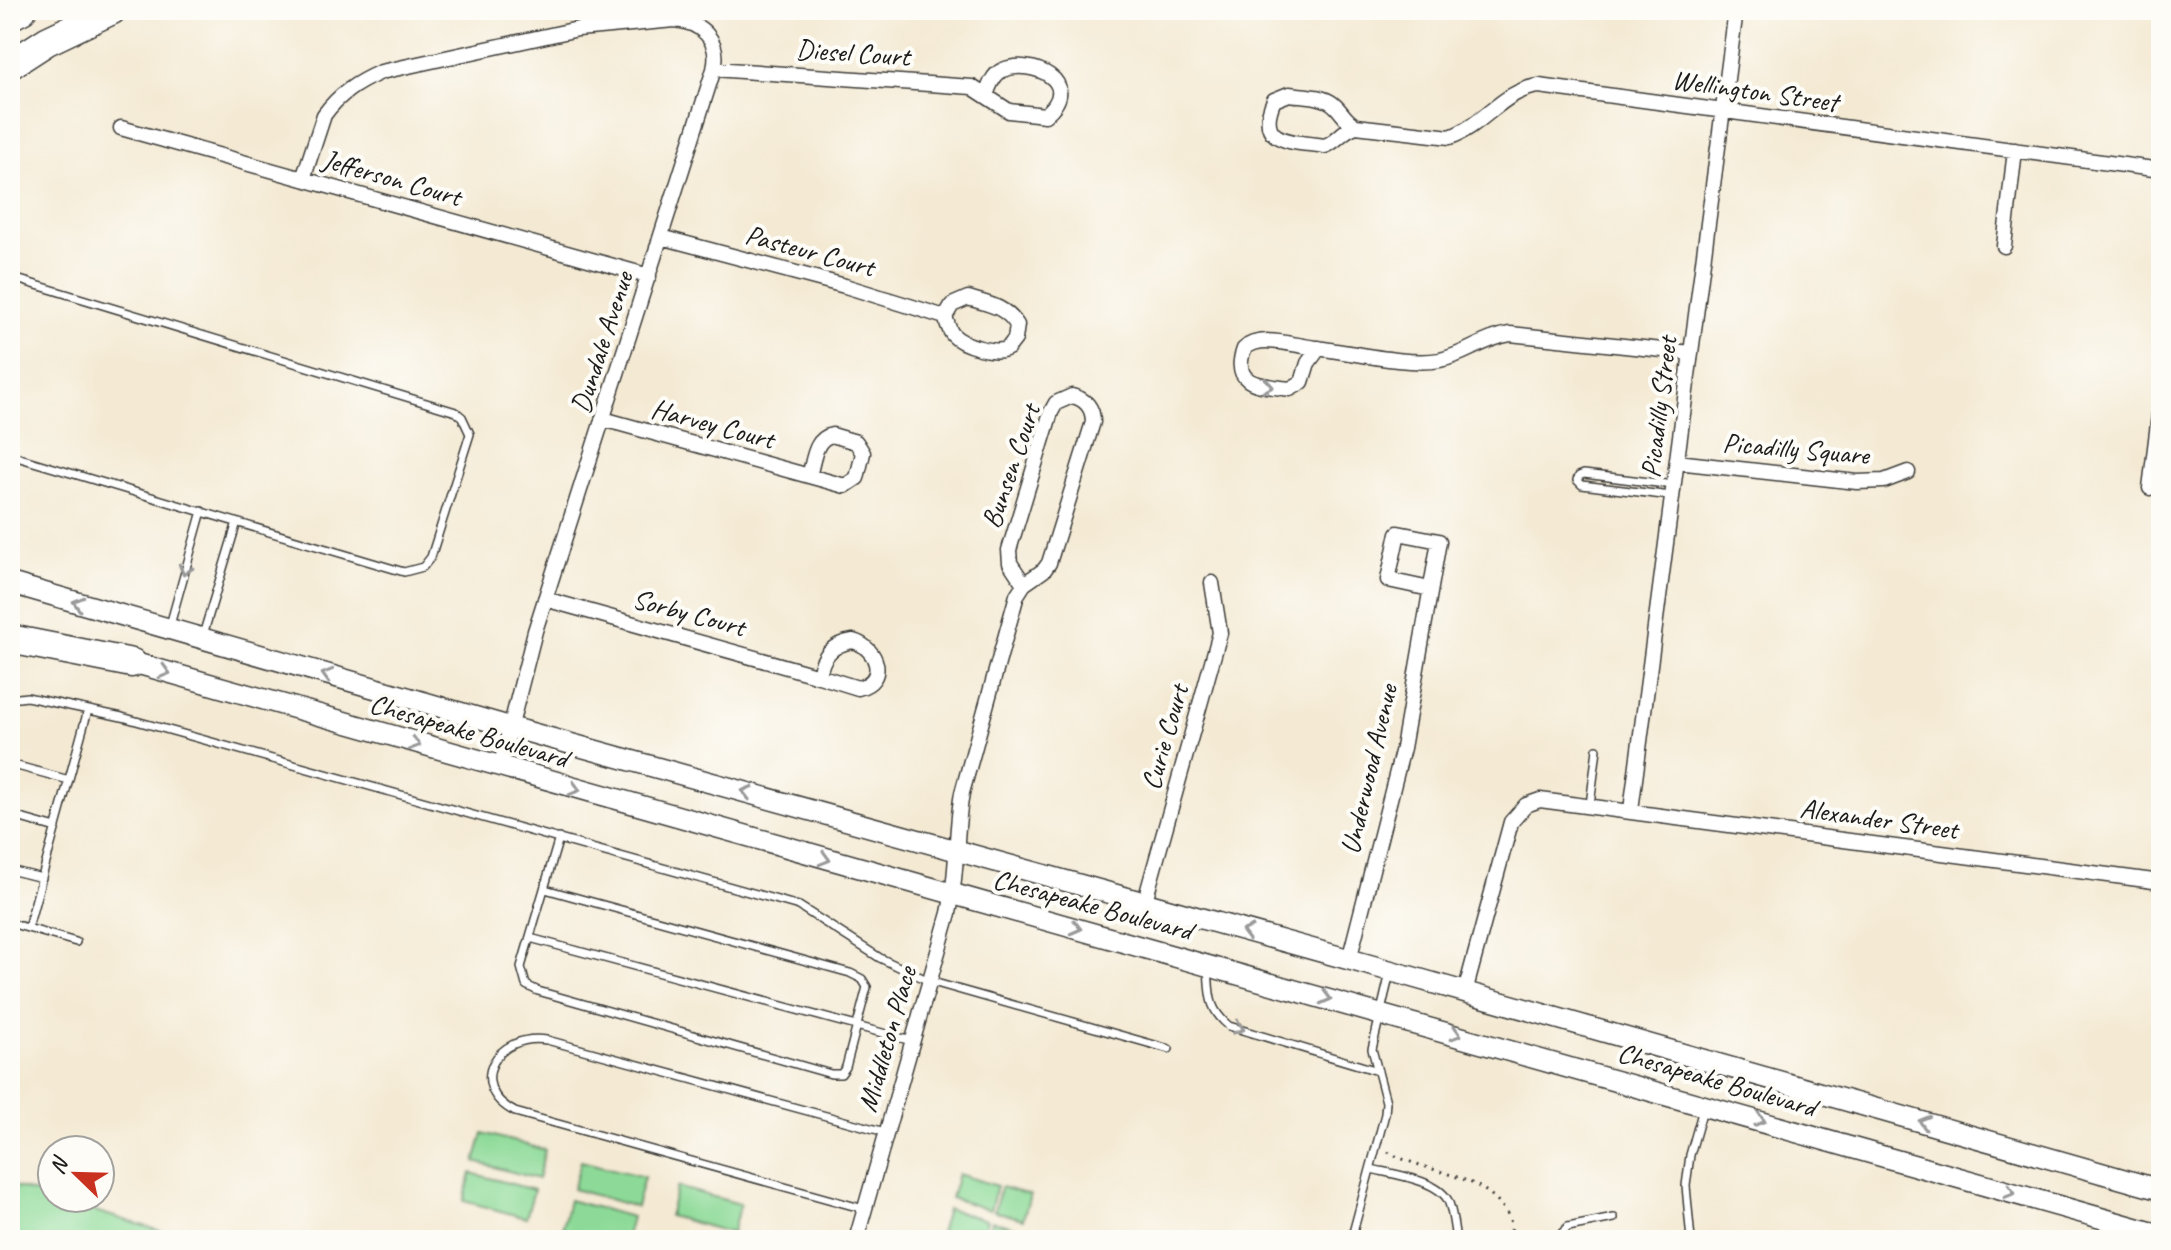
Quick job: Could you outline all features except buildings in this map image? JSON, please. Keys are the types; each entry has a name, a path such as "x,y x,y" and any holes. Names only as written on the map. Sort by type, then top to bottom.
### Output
{"highway":[{"path":"10,16 22,10"},
{"path":"10,65 47,41 112,10"},
{"path":"10,639 132,663"}],"main road":[{"name":"Chesapeake Boulevard","path":"10,583 510,727 1391,971 2161,1190"},
{"name":"Chesapeake Boulevard","path":"10,626 500,768 1381,1013 2161,1235"}],"street":[{"name":"Picadilly Street","path":"1631,810 1736,10"},
{"path":"303,179 324,115 344,92 362,80 396,68 578,29 687,21 709,36 714,47 714,69"},
{"name":"Diesel Court","path":"714,69 972,87 1009,111 1045,115 1054,108 1058,87 1054,77 1043,72 1012,69 1001,71 991,82 986,96"},
{"name":"Dundale Avenue","path":"500,768 545,599 714,69"},
{"name":"Wellington Street","path":"1356,126 1450,137 1463,132 1515,92 1539,86 2161,170"},
{"path":"1289,94 1327,100 1336,105 1346,121 1356,126 1347,128 1333,143 1325,146 1278,139 1267,124 1274,100 1289,94"},
{"name":"Jefferson Court","path":"121,128 649,276"},
{"path":"2004,246 2015,150"},
{"name":"Pasteur Court","path":"661,237 845,286 945,317"},
{"name":"Pasteur Court","path":"968,298 1001,308 1010,314 1017,325 1015,339 1008,348 994,352 952,335 945,317 952,305 968,298"},
{"path":"1319,348 1308,363 1302,382 1290,389 1253,384 1245,380 1241,373 1244,349 1257,341 1319,348 1419,362 1460,354 1492,337 1510,334 1691,353"},
{"name":"Bunsen Court","path":"957,850 962,793 1017,595 1024,584 1049,563 1093,422 1088,404 1080,398 1066,397 1056,403 1042,439 1009,550 1010,563 1024,584"},
{"path":"2150,488 2161,399"},
{"name":"Harvey Court","path":"603,419 809,476"},
{"name":"Picadilly Square","path":"1677,462 1857,482 1884,481 1908,472"},
{"name":"Underwood Avenue","path":"1349,960 1403,748 1439,541 1398,533 1388,580 1430,589"},
{"name":"Curie Court","path":"1144,904 1220,633 1212,583"},
{"name":"Sorby Court","path":"545,599 819,676"},
{"path":"1465,992 1511,822 1526,805 1540,800 1590,805"},
{"name":"Alexander Street","path":"1590,805 2161,882"},
{"name":"Middleton Place","path":"856,1240 953,895 957,850"}],"lane":[{"path":"10,277 456,412 468,426 469,443 431,557 415,571 404,572 10,455"},
{"path":"1584,474 1674,490 1582,485 1577,480 1584,474"},
{"path":"169,629 202,511"},
{"path":"202,638 237,522"},
{"path":"10,699 27,697 122,717 799,906 880,958 929,981 1169,1049"},
{"path":"28,928 88,710"},
{"path":"1590,805 1597,749"},
{"path":"10,764 69,780"},
{"path":"10,815 56,828"},
{"path":"545,889 850,973 862,979 867,987 846,1067 841,1074 831,1074 526,985 521,967 559,838"},
{"path":"10,870 42,878"},
{"path":"10,923 76,942"},
{"path":"530,938 912,1041"},
{"path":"1208,965 1213,1009 1229,1026 1378,1071"},
{"path":"1351,1240 1380,1136 1386,1102 1372,1049 1391,971"},
{"path":"864,1209 515,1112 502,1105 495,1095 490,1078 492,1062 504,1048 517,1041 534,1038 547,1040 886,1133"},
{"path":"1691,1240 1686,1186 1690,1155 1705,1105"},
{"path":"1371,1169 1430,1184 1441,1190 1449,1200 1455,1239 1444,1240"},
{"path":"1555,1240 1568,1227 1614,1218"}],"path":[{"path":"1380,1136 1389,1153 1479,1187 1493,1196 1509,1217 1512,1240"}],"green space":[{"path":"483,1133 545,1150 538,1179 475,1162"},
{"path":"581,1161 644,1177 636,1207 573,1189"},
{"path":"471,1173 534,1190 526,1218 464,1201"},
{"path":"958,1174 997,1186 990,1210 951,1198"},
{"path":"10,1185 36,1193 36,1214 105,1214 190,1240 10,1240"},
{"path":"677,1187 740,1204 732,1233 669,1216"},
{"path":"1001,1187 1030,1195 1023,1219 994,1211"},
{"path":"569,1200 632,1217 626,1240 603,1240 562,1229"},
{"path":"947,1209 987,1220 981,1240 966,1240 940,1233"},
{"path":"992,1221 1031,1232 1029,1240 986,1240"}]}
